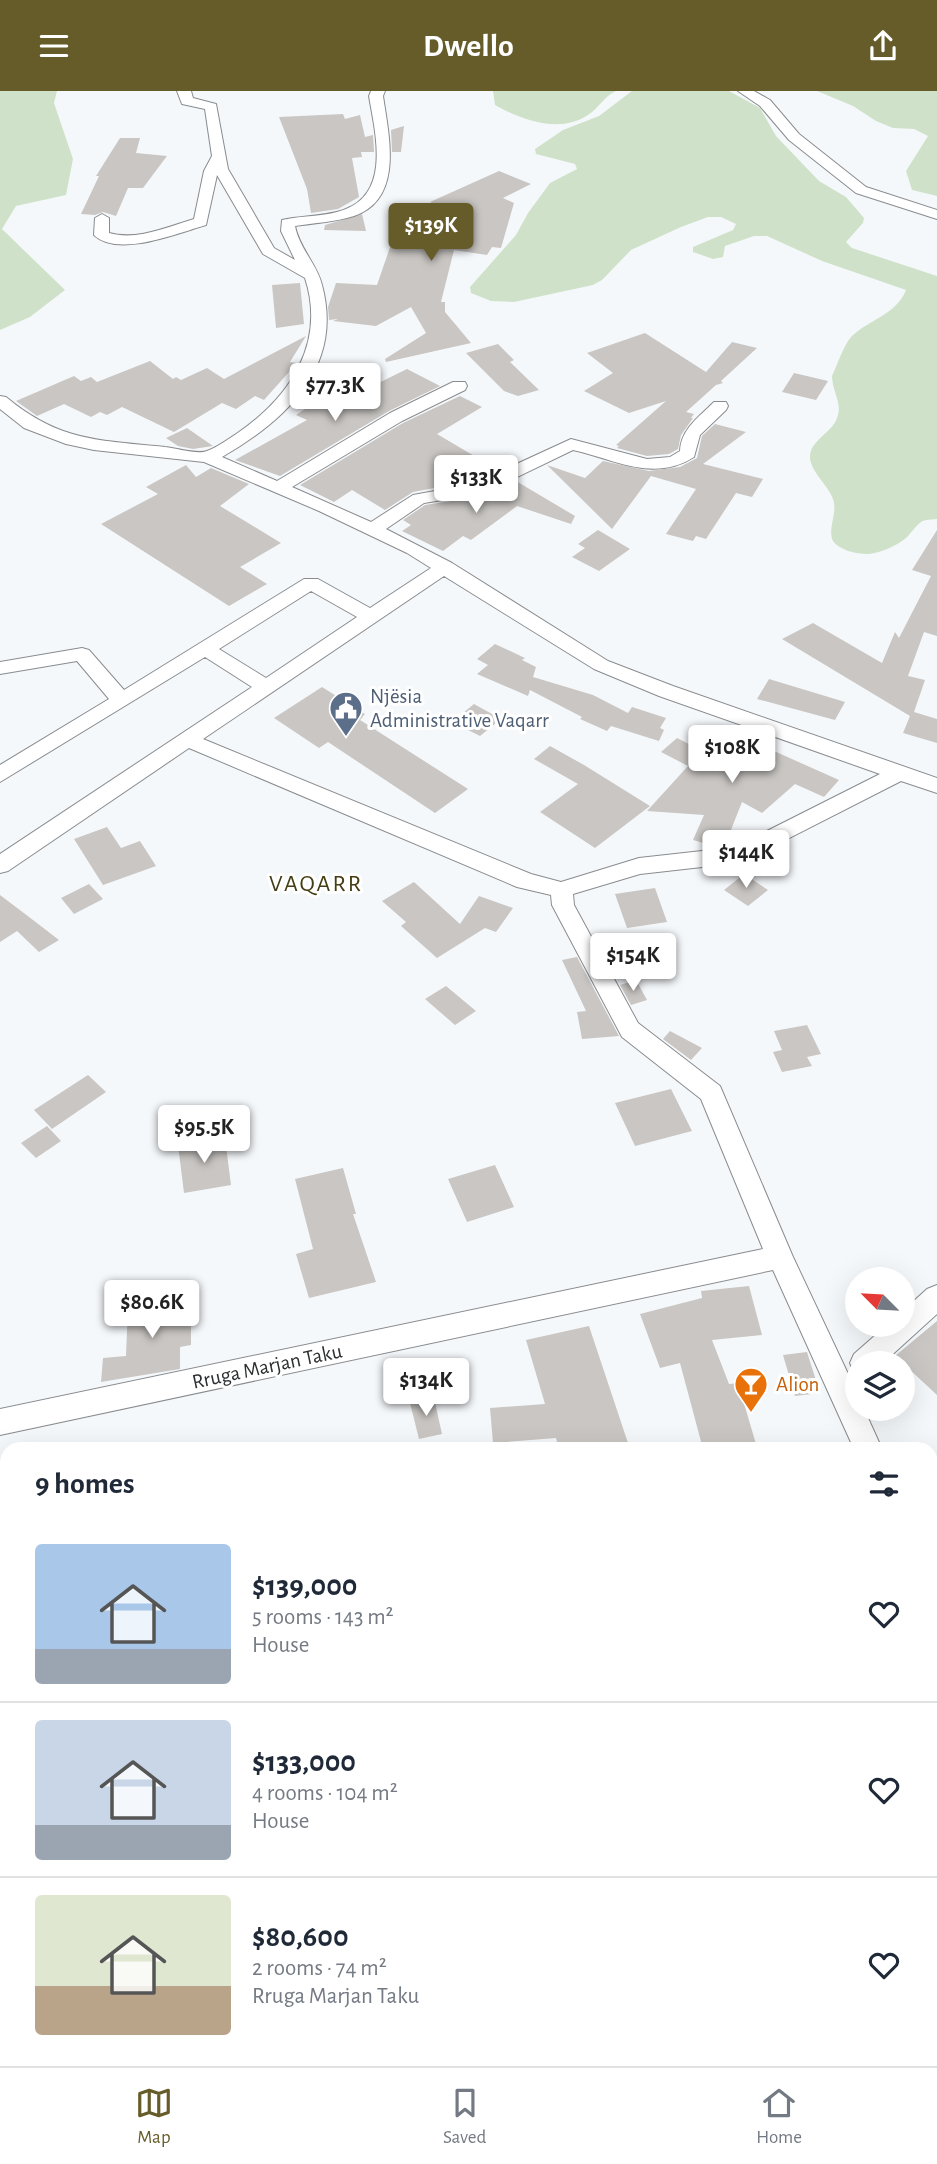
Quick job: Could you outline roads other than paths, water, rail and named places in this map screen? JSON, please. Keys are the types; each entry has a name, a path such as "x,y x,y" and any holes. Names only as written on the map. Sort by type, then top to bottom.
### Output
{"street":[{"path":"184,91 187,101 211,107 218,157 229,185 268,251 310,274"},
{"path":"208,458 262,425 302,383 316,348 321,326 320,309 310,274 288,233 287,222 352,212 368,200 385,167 376,96 379,91"},
{"path":"745,91 765,103 794,137 861,190 937,215"},
{"path":"102,218 101,235 115,239 141,238 201,222 211,171 218,157"},
{"path":"279,487 396,417 459,386"},
{"path":"0,401 28,424 74,441 208,458 279,487 373,529 445,567 576,652 611,670 937,786"},
{"path":"373,529 419,499 478,489 571,444 642,463 670,464 688,453 689,439 693,432 720,406"},
{"path":"0,865 445,567"},
{"path":"0,775 311,583 371,617"},
{"path":"204,648 266,687"},
{"path":"0,668 82,654 106,685 121,699"},
{"path":"188,740 525,881 561,890 639,866 720,857 750,849 901,772"},
{"path":"561,890 563,905 629,1030 638,1040 701,1081 711,1093 780,1257 845,1373"},
{"name":"Rruga Marjan Taku","path":"0,1422 780,1257"},
{"path":"877,1351 937,1297"},
{"path":"860,1421 865,1442"}],"place":[{"name":"Njësia Administrative Vaqarr","path":"346,738"},
{"name":"Alion","path":"751,1414"}],"district":[{"name":"VAQARR","path":"316,883"}]}
